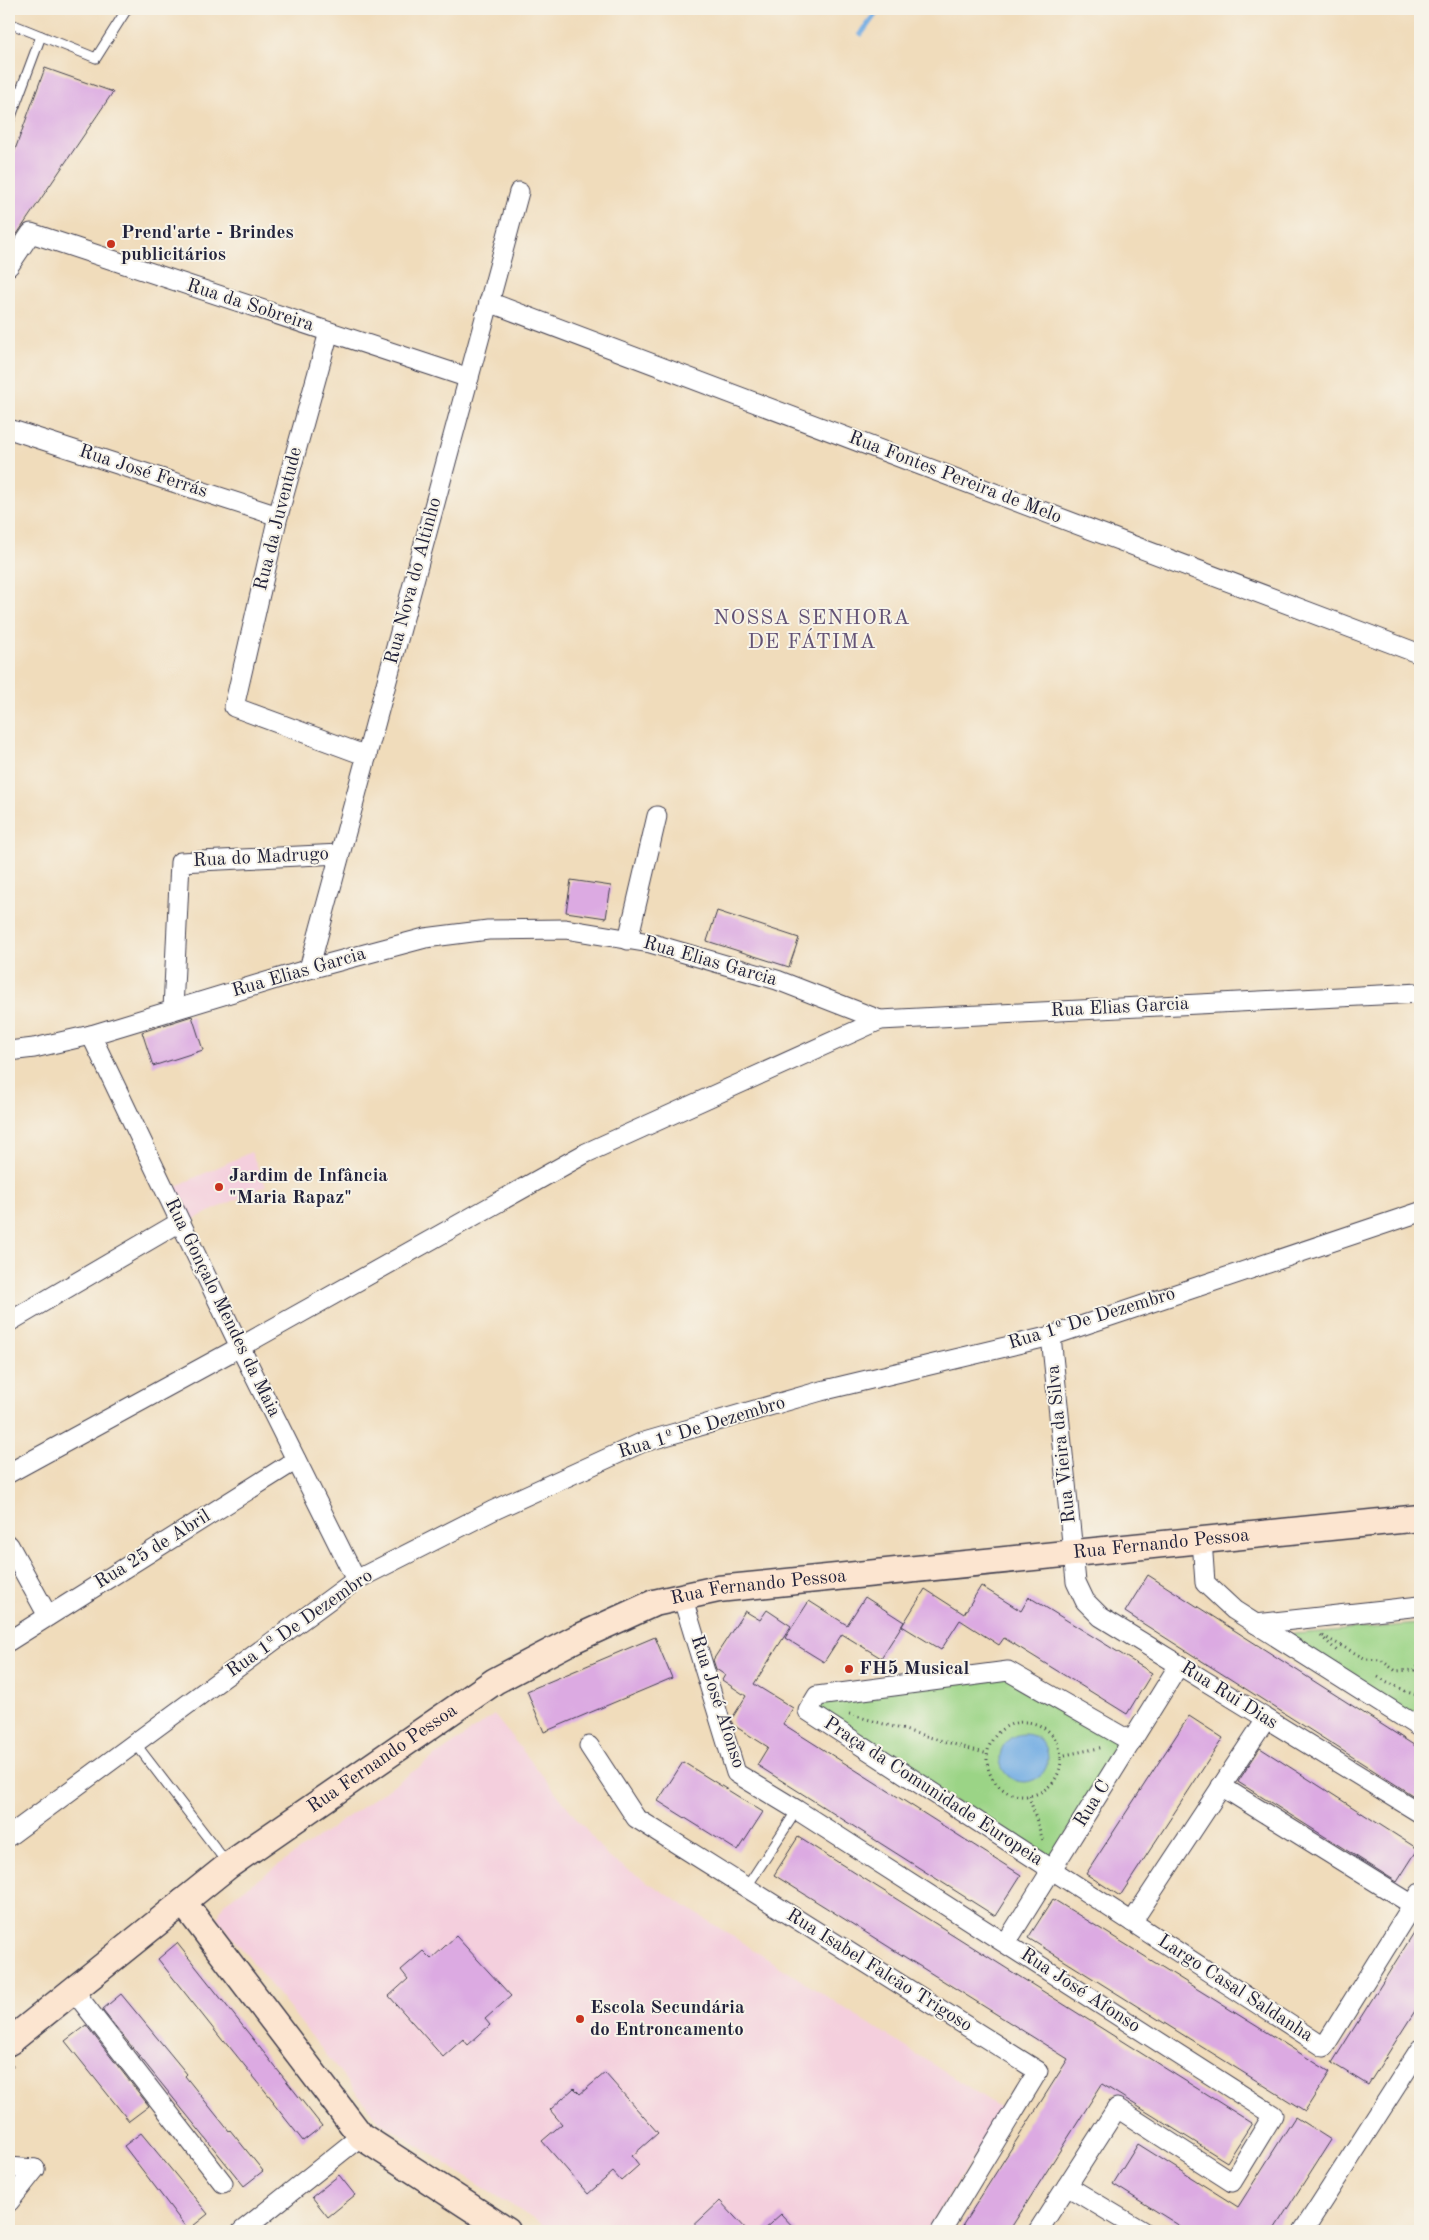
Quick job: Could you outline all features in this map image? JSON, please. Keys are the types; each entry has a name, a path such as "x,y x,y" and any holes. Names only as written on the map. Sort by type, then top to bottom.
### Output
{"street":[{"name":"Rua Nova do Altinho","path":"308,969 518,192"},
{"name":"Rua da Sobreira","path":"9,266 31,234 469,378"},
{"name":"Rua Fontes Pereira de Melo","path":"489,302 1420,654"},
{"name":"Rua da Juventude","path":"329,332 278,516 234,707 367,756"},
{"name":"Rua José Ferrás","path":"9,429 278,516"},
{"path":"628,940 657,816"},
{"name":"Rua do Madrugo","path":"173,1009 180,862 340,854"},
{"name":"Rua Elias Garcia","path":"9,1051 34,1048 91,1035 308,969 426,938 488,930 565,929 650,943 777,980 880,1020 1420,993"},
{"path":"9,1473 240,1347 586,1153 880,1020"},
{"name":"Rua Gonçalo Mendes da Maia","path":"91,1035 240,1347 356,1580"},
{"name":"Rua 1º De Dezembro","path":"9,1836 356,1580 492,1510 642,1443 821,1391 1051,1336 1420,1212"},
{"path":"9,1322 180,1222"},
{"name":"Rua Vieira da Silva","path":"1051,1336 1072,1553"},
{"name":"Rua 25 de Abril","path":"9,1641 296,1460"},
{"name":"Rua Fernando Pessoa","path":"9,2042 229,1865 495,1681 575,1639 654,1603 718,1589 1420,1518"},
{"path":"1202,1540 1205,1583 1234,1610 1420,1728"},
{"path":"9,1545 48,1616"},
{"name":"Rua Rui Dias","path":"1072,1553 1076,1582 1085,1601 1101,1617 1420,1814"},
{"name":"Rua José Afonso","path":"682,1596 736,1773 1006,1943 1273,2115 1232,2182 1118,2108 1038,2231"},
{"path":"1256,1624 1420,1606"},
{"name":"Rua C","path":"1006,1943 1179,1665"},
{"name":"Praça da Comunidade Europeia","path":"1052,1870 808,1711 817,1696 1008,1671 1132,1742"},
{"path":"1132,1922 1266,1719"},
{"name":"Rua Isabel Falcão Trigoso","path":"588,1746 636,1818 1038,2071 941,2231"},
{"name":"Largo Casal Saldanha","path":"1052,1870 1324,2047 1416,1899 1221,1786"},
{"path":"183,1902 361,2136 498,2229"},
{"path":"74,1990 223,2183"},
{"path":"1303,2231 1420,2049"},
{"path":"242,2231 361,2136"},
{"path":"9,2167 36,2169 9,2202"},
{"path":"1067,2186 1142,2231"}],"lane":[{"path":"9,23 96,58 127,9"},
{"path":"9,122 40,36"},
{"path":"135,1742 229,1865"},
{"path":"746,1888 796,1810"}],"path":[{"path":"1343,1657 1317,1632 1366,1659 1381,1660 1396,1671 1414,1670 1420,1664"},
{"path":"1377,1676 1407,1692 1420,1696"},
{"path":"847,1714 988,1754"},
{"path":"1026,1722 1038,1725 1048,1731 1055,1740 1060,1756 1058,1773 1051,1784 1041,1792 1029,1796 1005,1791 995,1782 989,1771 988,1754 995,1736 1004,1728 1015,1723 1026,1722"},
{"path":"1060,1756 1107,1746"},
{"path":"1029,1796 1043,1842"}],"shaded area":[{"name":"Jardim de Infância \"Maria Rapaz\"","path":"251,1152 266,1186 187,1222 172,1188"},
{"name":"Escola Secundária do Entroncamento","path":"494,1715 607,1856 1004,2110 926,2231 552,2231 379,2121 218,1919 220,1911 224,1903"}],"green space":[{"path":"1420,1624 1420,1722 1283,1635"},
{"path":"1008,1675 1126,1742 1049,1861 815,1712 824,1698"}],"water":[{"path":"1024,1734 1033,1736 1041,1741 1046,1749 1048,1758 1046,1767 1041,1775 1033,1780 1024,1782 1015,1780 1007,1775 1002,1767 1000,1758 1002,1749 1007,1741 1015,1736"}],"building":[{"path":"45,68 113,92 9,246 9,166"},
{"path":"571,880 611,886 606,918 566,912"},
{"path":"717,911 799,938 789,967 707,941"},
{"path":"192,1016 203,1050 153,1066 142,1032"},
{"path":"1148,1575 1420,1749 1420,1800 1125,1612"},
{"path":"981,1586 1021,1611 1029,1597 1152,1673 1127,1714 1004,1638 999,1645 960,1620 941,1650 902,1626 925,1589 964,1614"},
{"path":"865,1597 904,1622 881,1658 842,1634 824,1662 785,1638 809,1601 847,1625"},
{"path":"767,1610 791,1626 754,1684 793,1708 783,1724 1021,1875 995,1916 757,1765 768,1747 733,1725 731,1720 746,1696 722,1680 725,1675 716,1669 713,1660 745,1611 760,1620"},
{"path":"655,1637 672,1678 544,1732 527,1691"},
{"path":"1189,1716 1223,1738 1120,1896 1086,1874"},
{"path":"1260,1748 1418,1849 1397,1882 1238,1782"},
{"path":"683,1762 763,1812 738,1851 658,1801"},
{"path":"798,1837 1252,2123 1227,2162 1102,2084 1009,2231 959,2231 1068,2059 774,1875"},
{"path":"1053,1899 1330,2072 1305,2111 1028,1938"},
{"path":"1420,1923 1420,2003 1368,2085 1332,2063"},
{"path":"456,1936 511,1996 485,2019 490,2025 468,2045 463,2039 443,2057 389,1996 408,1979 401,1970 423,1951 431,1959"},
{"path":"177,1943 322,2126 303,2141 274,2102 158,1959"},
{"path":"121,1994 263,2171 244,2186 103,2011"},
{"path":"86,2025 149,2106 129,2121 65,2041"},
{"path":"605,2073 658,2133 632,2156 639,2165 621,2181 613,2172 588,2194 542,2141 562,2124 550,2110 574,2088 580,2094"},
{"path":"1295,2117 1331,2140 1273,2231 1188,2231 1113,2184 1138,2144 1238,2207"},
{"path":"141,2133 208,2214 188,2230 124,2146"},
{"path":"339,2175 355,2195 328,2217 312,2197"},
{"path":"720,2201 748,2231 688,2231"},
{"path":"781,2214 797,2231 762,2231"}],"waterway":[{"path":"861,34 879,9"}],"place":[{"name":"Prend'arte - Brindes publicitários","path":"111,244"},
{"name":"Jardim de Infância \"Maria Rapaz\"","path":"219,1187"},
{"name":"FH5 Musical","path":"849,1669"},
{"name":"Escola Secundária do Entroncamento","path":"580,2019"}],"district":[{"name":"NOSSA SENHORA DE FÁTIMA","path":"812,630"}]}
